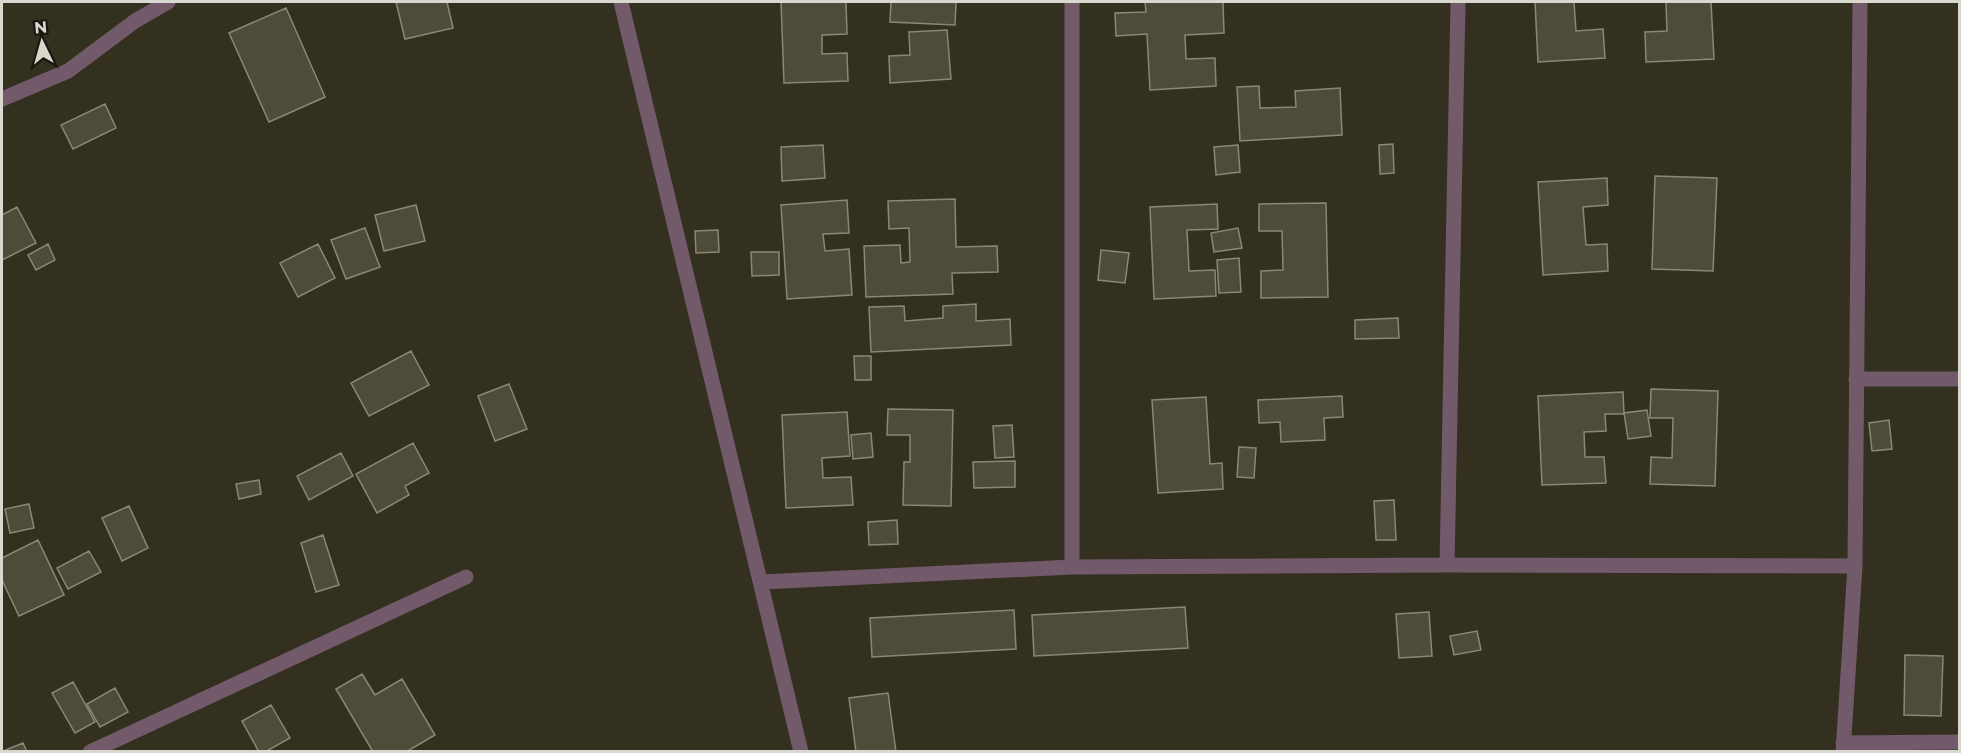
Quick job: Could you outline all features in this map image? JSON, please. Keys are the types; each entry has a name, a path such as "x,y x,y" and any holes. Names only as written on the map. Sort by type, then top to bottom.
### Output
{"street":[{"path":"2,99 68,71 135,21 168,2"},
{"path":"621,2 801,752"},
{"path":"1072,2 1072,567"},
{"path":"1447,565 1458,2"},
{"path":"1860,2 1855,566 1843,747 1959,742"},
{"path":"1856,379 1959,380"},
{"path":"762,582 1072,567 1855,566"},
{"path":"90,752 465,577"}],"building":[{"path":"396,2 447,2 453,28 405,39"},
{"path":"781,2 846,2 847,34 822,35 822,54 847,53 848,81 784,83"},
{"path":"891,2 956,2 955,25 890,22"},
{"path":"1145,2 1223,2 1224,33 1185,35 1186,59 1215,58 1216,86 1150,90 1147,34 1116,36 1115,13 1146,12"},
{"path":"1535,2 1574,2 1576,31 1603,29 1605,58 1538,62"},
{"path":"1666,2 1711,2 1714,59 1646,62 1645,32 1667,31"},
{"path":"286,8 325,97 269,122 229,33"},
{"path":"947,30 951,79 890,83 889,56 910,55 909,32"},
{"path":"1259,86 1260,108 1296,107 1295,91 1340,88 1342,135 1240,141 1237,87"},
{"path":"105,104 116,128 73,149 61,125"},
{"path":"1393,144 1394,173 1380,174 1379,145"},
{"path":"823,145 825,178 782,181 781,147"},
{"path":"1238,145 1240,172 1216,175 1214,147"},
{"path":"1655,176 1717,178 1713,271 1652,269"},
{"path":"1607,178 1608,205 1583,207 1586,245 1607,244 1608,271 1543,275 1538,182"},
{"path":"955,199 956,247 997,246 998,272 952,273 953,294 866,297 864,246 900,245 901,263 910,262 909,228 889,229 888,201"},
{"path":"847,200 849,233 823,234 825,251 849,249 852,295 787,299 781,205"},
{"path":"1326,203 1328,297 1261,298 1261,271 1283,270 1282,231 1259,231 1259,204"},
{"path":"1217,204 1218,229 1187,230 1189,271 1215,270 1216,296 1154,299 1150,207"},
{"path":"416,205 425,241 384,251 375,215"},
{"path":"17,207 36,243 2,260 2,215"},
{"path":"365,228 380,267 346,279 331,240"},
{"path":"1238,228 1242,248 1214,252 1211,233"},
{"path":"718,230 719,252 696,253 695,231"},
{"path":"48,244 55,260 36,270 28,255"},
{"path":"318,244 335,278 298,297 280,263"},
{"path":"1101,250 1129,253 1125,283 1098,280"},
{"path":"751,252 779,252 779,275 752,276"},
{"path":"1239,258 1241,292 1219,293 1217,260"},
{"path":"976,304 976,321 1010,319 1011,345 871,352 869,307 904,306 905,321 943,318 943,306"},
{"path":"1398,318 1399,338 1355,339 1355,320"},
{"path":"411,351 429,385 369,416 351,383"},
{"path":"854,356 871,356 871,380 855,380"},
{"path":"509,384 527,429 495,441 478,396"},
{"path":"1651,389 1718,391 1715,486 1650,484 1651,457 1672,458 1673,418 1650,418"},
{"path":"1623,392 1624,414 1605,414 1606,431 1584,432 1585,457 1604,457 1606,483 1542,485 1538,396"},
{"path":"1342,396 1343,417 1324,418 1325,440 1281,442 1280,422 1259,423 1258,400"},
{"path":"1206,397 1210,464 1222,463 1223,489 1158,493 1152,400"},
{"path":"888,409 953,410 951,506 903,505 904,462 910,462 910,435 887,435"},
{"path":"1647,410 1651,436 1628,439 1624,413"},
{"path":"847,412 850,456 822,458 823,478 851,477 853,505 786,508 782,415"},
{"path":"1889,420 1892,449 1872,451 1869,423"},
{"path":"1012,425 1014,457 995,458 993,426"},
{"path":"871,433 873,457 853,459 851,435"},
{"path":"413,443 429,473 405,486 409,495 377,513 356,474"},
{"path":"1239,447 1256,448 1254,478 1237,477"},
{"path":"341,453 353,476 309,500 297,476"},
{"path":"1015,461 1015,487 974,488 973,462"},
{"path":"259,480 261,494 239,499 236,484"},
{"path":"1394,500 1396,540 1376,540 1374,501"},
{"path":"29,504 34,528 10,533 5,509"},
{"path":"129,506 148,548 122,561 102,518"},
{"path":"897,520 898,544 869,545 868,522"},
{"path":"323,535 339,585 316,592 301,543"},
{"path":"38,540 64,595 19,616 2,580 2,558"},
{"path":"89,551 101,572 68,589 57,568"},
{"path":"1185,607 1188,648 1034,656 1032,615"},
{"path":"1014,610 1016,649 872,657 870,618"},
{"path":"1429,612 1432,656 1399,658 1396,614"},
{"path":"1477,631 1481,650 1454,655 1450,636"},
{"path":"1905,655 1943,656 1941,716 1904,715"},
{"path":"362,674 375,695 402,679 435,735 406,752 373,752 336,689"},
{"path":"73,682 95,722 75,733 52,693"},
{"path":"115,688 128,712 100,727 87,704"},
{"path":"888,693 896,752 856,752 849,698"},
{"path":"271,705 290,738 265,752 259,752 242,721"},
{"path":"23,743 27,752 3,752 3,751"}]}
